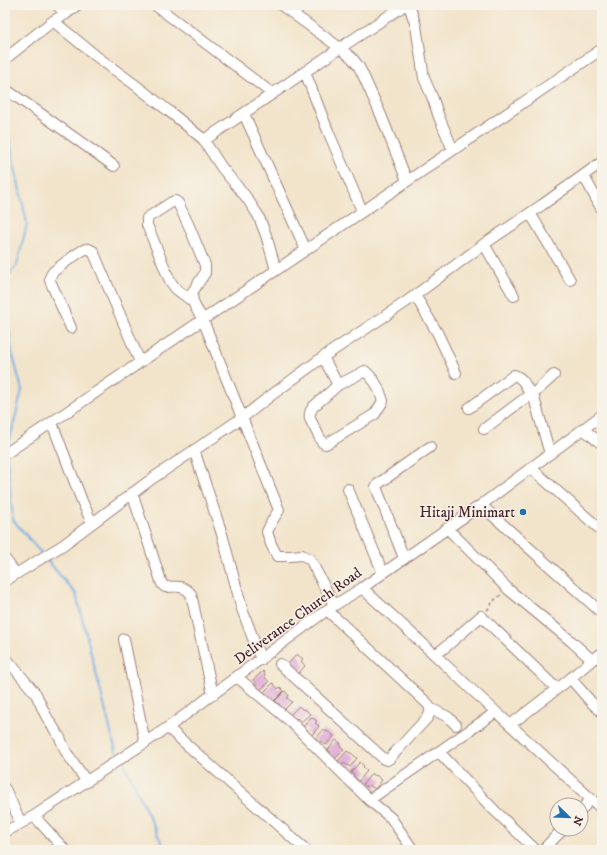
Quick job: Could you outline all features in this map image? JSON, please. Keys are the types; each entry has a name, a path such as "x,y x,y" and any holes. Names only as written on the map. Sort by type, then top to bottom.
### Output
{"street":[{"path":"57,5 66,14"},
{"path":"5,59 53,21 66,14 77,5"},
{"path":"155,5 273,94"},
{"path":"281,5 340,48 352,58 359,67 408,181"},
{"path":"203,139 209,137 244,114 403,6 416,26 424,78 454,150"},
{"path":"53,21 203,139 222,168 246,197 258,215 266,235 276,270"},
{"path":"5,454 602,49"},
{"path":"305,72 362,211"},
{"path":"5,88 114,166"},
{"path":"244,114 306,250"},
{"path":"5,582 63,545 153,478 242,418 323,357 415,295 484,244 584,176 602,162"},
{"path":"584,176 602,210"},
{"path":"192,301 192,292 205,273 205,265 189,226 178,203 175,201 148,218 147,225 170,281 176,289 192,301 203,320 279,510 267,532 277,556 302,555 310,559 331,608 430,708 448,717 456,725"},
{"path":"530,213 570,280"},
{"path":"484,244 514,296"},
{"path":"71,328 51,283 50,275 80,252 89,249 93,251 140,362"},
{"path":"415,295 438,334 456,373"},
{"path":"323,357 338,385"},
{"path":"365,371 373,378 380,389 383,401 375,414 326,444 322,442 310,419 310,411 313,406 338,385 365,371"},
{"path":"469,408 514,375 519,377 523,380 531,396 534,398 550,454"},
{"path":"484,429 528,396 531,396 554,375"},
{"name":"Deliverance Church Road","path":"5,832 34,816 168,728 331,608 481,505 602,415"},
{"path":"52,422 92,523"},
{"path":"583,429 602,444"},
{"path":"404,558 376,487 378,484 430,447"},
{"path":"194,450 222,534 242,608 261,660"},
{"path":"531,468 602,531"},
{"path":"348,489 383,573"},
{"path":"132,493 162,584 165,587 179,586 188,590 191,594 213,695"},
{"path":"481,505 602,613"},
{"path":"447,528 509,590 592,660"},
{"path":"5,559 16,574"},
{"path":"362,588 602,809"},
{"path":"435,655 481,616 557,689"},
{"path":"124,639 145,743"},
{"path":"510,725 571,679 602,653"},
{"path":"5,657 36,694 46,716 60,738 66,752 87,782"},
{"path":"280,664 384,759 387,760 428,716 431,712 430,708"},
{"path":"238,677 291,722 369,800 391,818 413,850"},
{"path":"571,679 602,712"},
{"path":"369,800 496,712"},
{"path":"168,728 306,850"},
{"path":"439,752 494,810 536,850"},
{"path":"5,790 21,823"},
{"path":"34,816 64,850"},
{"path":"544,850 556,837"}],"path":[{"path":"481,616 488,610 492,602 497,597 509,590"}],"building":[{"path":"297,654 303,659 301,661 305,666 298,674 288,664"},
{"path":"263,671 264,676 269,682 259,691 256,687 258,686 253,680"},
{"path":"273,683 278,689 280,687 284,691 273,702 263,693"},
{"path":"285,691 289,696 287,698 292,702 282,712 278,707 280,705 275,701"},
{"path":"299,706 310,714 301,722 297,718 294,721 289,716"},
{"path":"311,717 317,721 315,723 319,726 311,736 306,732 308,730 303,727"},
{"path":"324,729 326,732 327,731 334,736 326,745 321,741 319,743 315,740"},
{"path":"336,740 344,749 335,759 328,750"},
{"path":"347,751 357,758 350,767 344,763 342,765 338,761"},
{"path":"360,762 367,771 359,781 351,772"},
{"path":"372,773 382,780 375,789 369,785 367,787 363,784"}],"waterway":[{"path":"5,127 7,129 27,224 17,265 5,280"},
{"path":"5,302 12,352 22,390 8,447"},
{"path":"7,457 13,520 42,554"},
{"path":"46,559 76,594 116,752"},
{"path":"124,763 165,850"}],"place":[{"name":"Hitaji Minimart","path":"523,512"}]}
